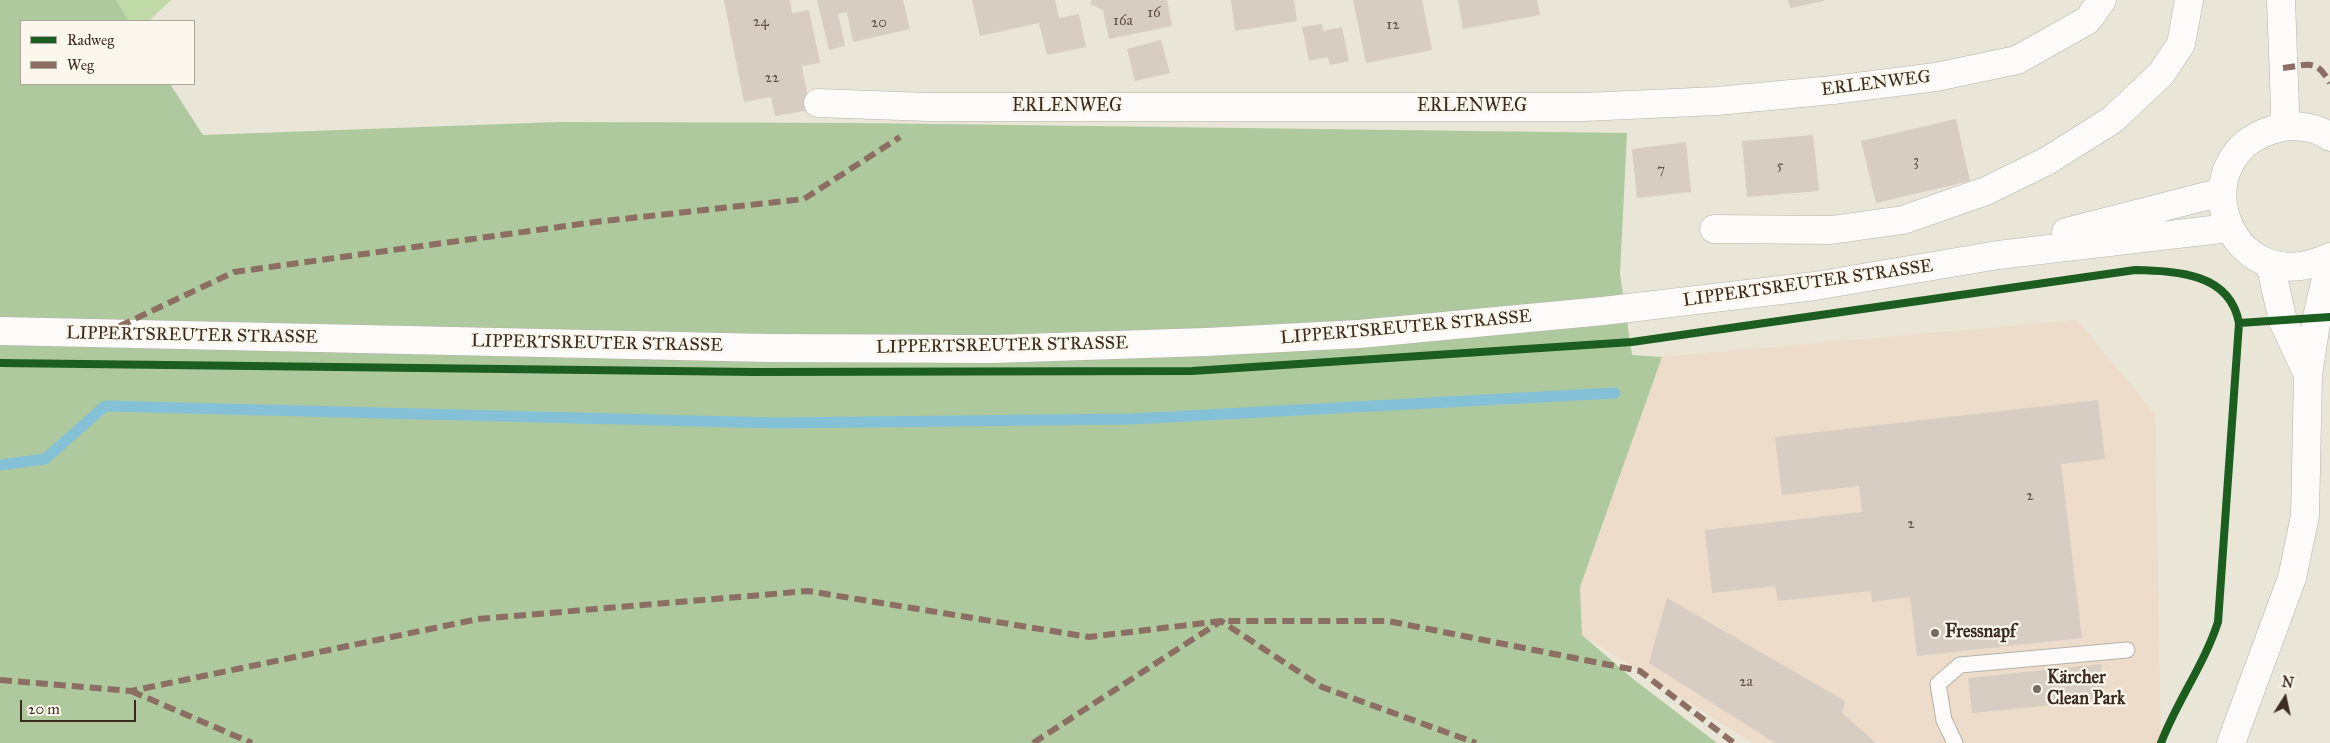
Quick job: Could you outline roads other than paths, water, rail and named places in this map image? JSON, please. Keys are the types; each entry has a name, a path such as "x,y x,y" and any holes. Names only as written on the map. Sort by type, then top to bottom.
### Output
{"street":[{"name":"ERLENWEG","path":"818,103 928,107 1584,107 1717,101 1833,90 1936,77 2018,60 2088,20 2102,0"},
{"path":"1714,229 1831,230 1858,227 1903,220 1986,191 2047,161 2112,120 2161,74 2180,44 2189,0"},
{"path":"2281,0 2284,126"},
{"path":"2330,137 2303,126 2284,126 2265,131 2248,141 2235,156 2226,173 2222,192 2223,210 2229,228 2240,243 2254,256 2270,264 2291,268 2312,265 2330,257"},
{"name":"LIPPERTSREUTER STRASSE","path":"1998,255 2048,237 2222,192"},
{"name":"LIPPERTSREUTER STRASSE","path":"0,332 768,348 993,349 1206,342 1359,334 1603,311 1815,286 1998,255 2229,228"},
{"path":"2231,743 2292,578 2305,516 2308,375 2316,317 2330,261"},
{"path":"2270,264 2283,321 2308,375"}],"lane":[{"path":"1955,743 1944,720 1938,684 1960,664 2127,650"}],"waterway":[{"path":"0,465 45,459 105,406 776,423 1131,419 1615,393"}],"place":[{"name":"Fressnapf","path":"1935,633"},
{"name":"Kärcher Clean Park","path":"2037,689"}]}
